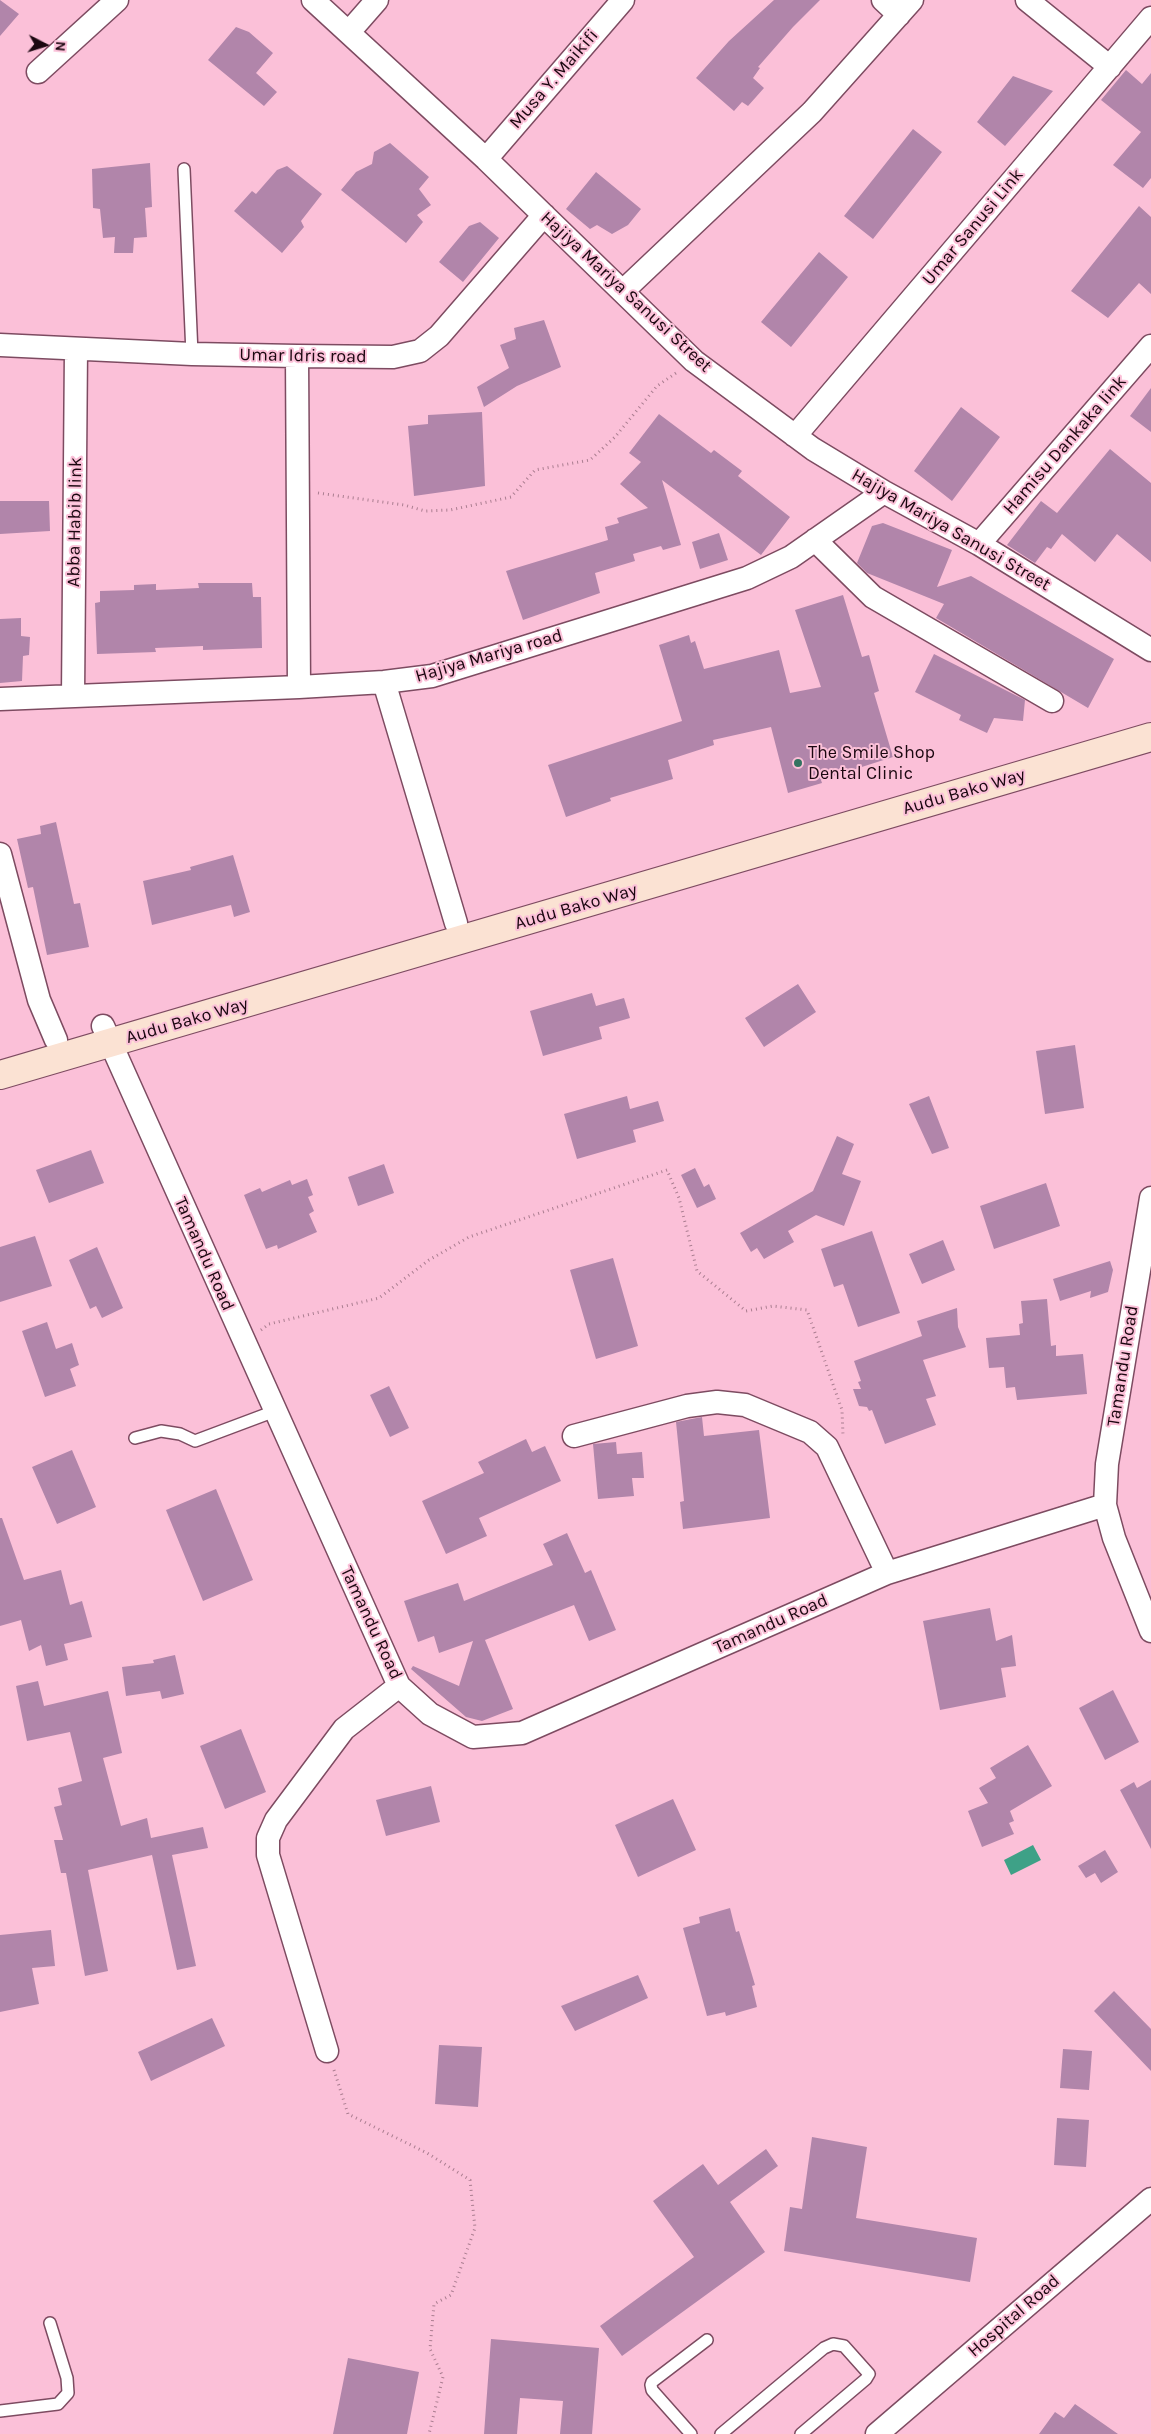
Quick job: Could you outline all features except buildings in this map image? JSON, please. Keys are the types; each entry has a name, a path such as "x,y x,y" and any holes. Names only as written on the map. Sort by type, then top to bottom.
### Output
{"main road":[{"name":"Audu Bako Way","path":"0,1075 106,1035 456,923 1151,719"},
{"name":"Audu Bako Way","path":"0,1056 56,1040 106,1035 1151,737"}],"street":[{"path":"38,72 117,0"},
{"name":"Hajiya Mariya Sanusi Street","path":"313,0 486,158 694,361 813,450 884,492 979,544 1151,650"},
{"path":"349,32 378,0"},
{"name":"Musa Y. Maikifi","path":"486,158 623,0"},
{"path":"1027,0 1110,67"},
{"path":"623,291 812,112 898,5"},
{"name":"Umar Sanusi Link","path":"795,436 1151,18"},
{"name":"Umar Idris road","path":"0,345 192,354 297,356 393,357 420,351 439,336 544,214"},
{"name":"Hamisu Dankaka link","path":"979,544 1151,346"},
{"name":"Abba Habib link","path":"73,696 76,348"},
{"path":"297,356 299,687"},
{"name":"Hajiya Mariya road","path":"0,699 299,687 384,682 432,676 747,578 791,557 884,492"},
{"path":"815,540 873,597 1052,701"},
{"path":"384,682 456,923"},
{"path":"0,854 39,1000 56,1040"},
{"name":"Tamandu Road","path":"106,1035 399,1686 430,1714 473,1737 522,1733 887,1573 1105,1506"},
{"name":"Tamandu Road","path":"1151,1198 1107,1464 1105,1506 1114,1538 1151,1631"},
{"path":"574,1436 687,1406 717,1402 745,1405 810,1432 827,1447 887,1573"},
{"path":"327,2051 268,1855 268,1838 276,1820 344,1729 399,1686"},
{"name":"Hospital Road","path":"877,2434 1151,2199"}],"lane":[{"path":"184,169 192,354"},
{"path":"135,1438 161,1431 180,1434 195,1441 275,1411"},
{"path":"0,2411 58,2404 68,2393 67,2378 50,2323"},
{"path":"691,2434 652,2390 652,2382 706,2340"},
{"path":"721,2434 824,2348 834,2344 844,2346 869,2374 866,2379 801,2434"}],"path":[{"path":"298,490 404,505 425,511 450,510 511,497 535,470 590,460 615,437 657,386 694,361"},
{"path":"244,1343 269,1324 379,1298 429,1260 469,1237 667,1170 679,1198 697,1271 746,1311 773,1306 807,1310 842,1410 843,1438"},
{"path":"327,2051 348,2114 426,2153 470,2180 475,2228 451,2296 434,2304 430,2349 443,2377 429,2434"}],"shaded area":[{"path":"1033,1845 1041,1860 1011,1875 1004,1860"}],"place":[{"name":"The Smile Shop Dental Clinic","path":"798,763"}]}
